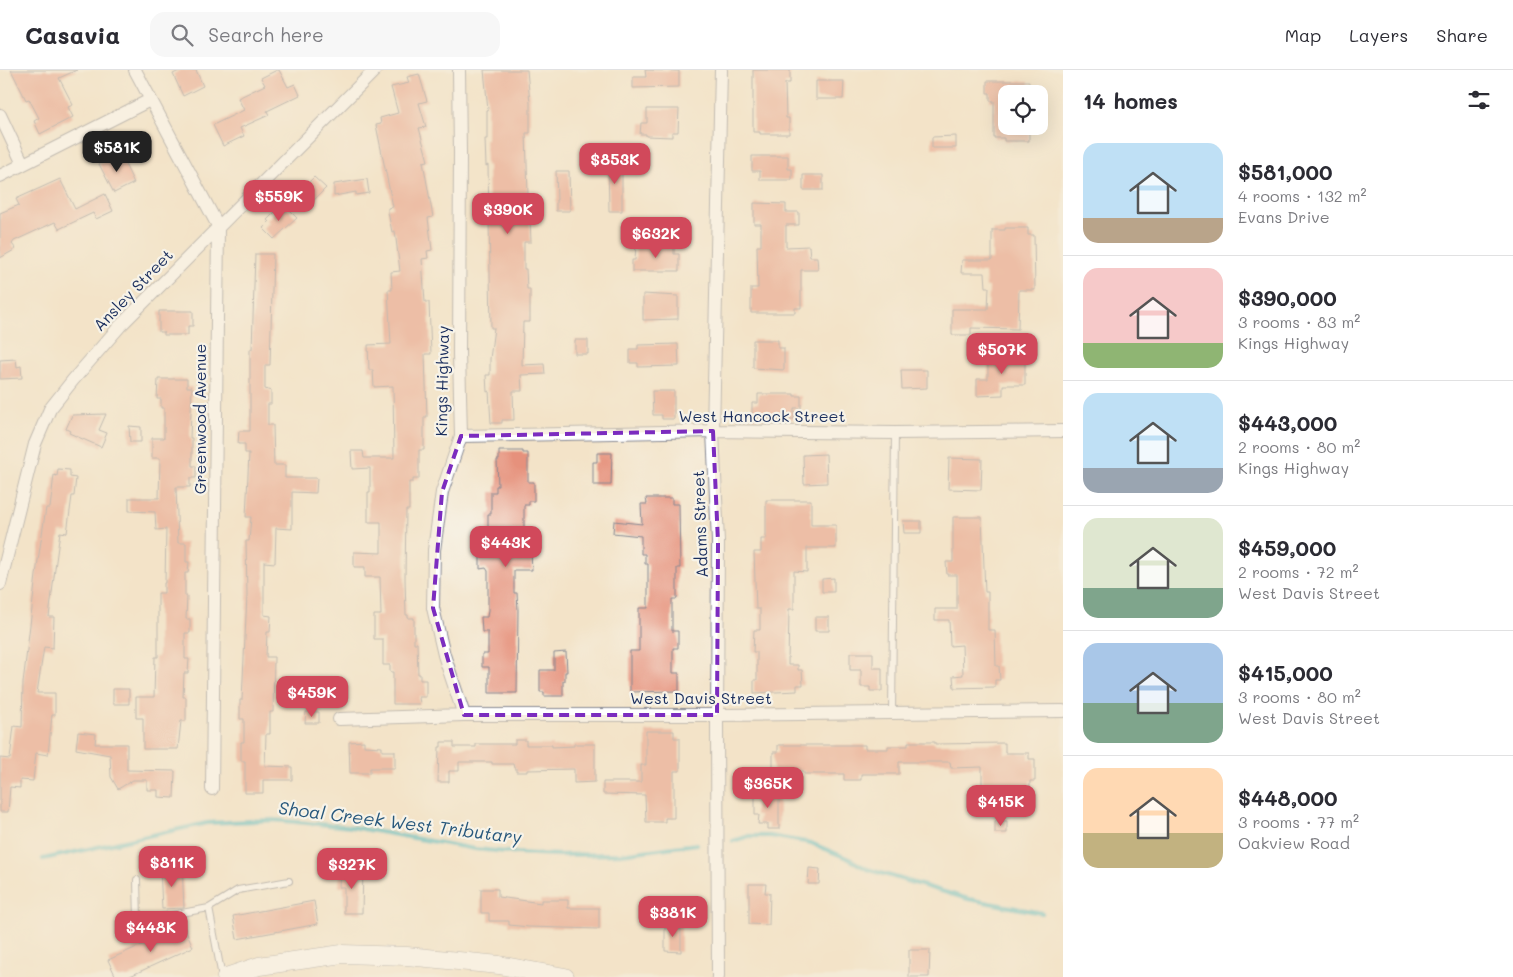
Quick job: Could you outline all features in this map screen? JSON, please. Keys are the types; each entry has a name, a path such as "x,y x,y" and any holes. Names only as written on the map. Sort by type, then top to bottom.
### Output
{"street":[{"name":"Greenwood Avenue","path":"135,70 218,226 212,789"},
{"name":"Ansley Street","path":"0,584 34,444 50,409 120,326 375,70"},
{"name":"Kings Highway","path":"458,70 461,436 442,492 434,550 433,608 444,655 464,715"},
{"name":"Adams Street","path":"718,977 718,542 713,431 721,70"},
{"path":"0,176 150,100"},
{"path":"0,115 23,164"},
{"name":"West Hancock Street","path":"461,436 713,431 895,433 1063,431"},
{"name":"West Davis Street","path":"339,719 464,715 717,715 1063,711"},
{"path":"224,977 259,966 342,954 407,956 499,965 565,977"}],"lane":[{"path":"892,713 895,433"},
{"path":"137,880 138,921 209,908 238,890 289,881"},
{"path":"209,908 224,977"}],"highlighted area":[{"path":"713,431 718,542 717,715 464,715 433,608 442,492 461,436"}],"building":[{"path":"11,70 77,70 59,78 73,105 68,107 73,117 40,134 34,121 39,118 29,99 26,100"},
{"path":"181,70 196,70 203,86 183,96 173,74"},
{"path":"279,70 288,87 295,84 300,95 267,111 269,115 240,128 244,136 223,146 213,125 244,110 238,98 265,85 261,78"},
{"path":"484,70 527,70 530,133 526,133 528,196 526,196 531,242 524,242 524,269 526,269 527,289 530,289 530,322 523,322 522,365 544,364 545,374 521,375 522,391 513,391 514,420 502,420 502,423 491,423 486,375 490,375 494,328 491,328 488,165 486,166 485,139 487,139 488,110"},
{"path":"645,70 679,71 679,87 633,88 633,77 646,77"},
{"path":"753,70 790,70 790,83 785,83 786,118 789,118 789,134 760,134 760,132 753,132"},
{"path":"419,74 427,101 419,103 426,127 419,128 428,161 423,162 433,217 428,218 432,250 427,251 428,258 422,259 425,302 429,302 431,354 425,354 427,417 424,417 424,450 419,450 419,479 413,479 413,482 409,482 409,510 406,510 405,578 406,615 408,615 408,618 414,618 414,643 417,643 418,674 420,674 420,680 426,680 426,697 419,697 420,704 393,704 393,672 390,672 390,665 383,665 383,639 374,639 374,615 381,615 380,577 365,577 365,567 354,567 354,552 381,553 381,522 368,522 370,468 352,469 351,451 363,451 364,458 394,458 393,386 374,387 373,370 369,370 368,345 391,344 388,290 392,290 391,272 400,271 395,231 392,232 388,212 388,208 393,207 376,125 381,124 380,118 398,113 391,87 409,83 407,77"},
{"path":"816,81 844,81 843,99 816,99"},
{"path":"987,81 1029,81 1029,85 998,85 998,135 1029,135 1029,141 1004,141 1004,138 994,138 994,101 990,101 990,93 987,93"},
{"path":"647,109 679,109 678,132 672,132 672,137 640,134 641,123 647,123"},
{"path":"956,136 956,148 932,148 932,137"},
{"path":"120,154 134,183 114,193 99,164"},
{"path":"752,156 788,156 788,169 792,169 792,180 760,180 760,171 752,171"},
{"path":"608,159 622,159 622,211 609,211"},
{"path":"556,171 569,171 570,211 556,211"},
{"path":"803,175 823,175 823,190 803,190"},
{"path":"314,177 326,188 312,202 301,190"},
{"path":"60,179 75,209 105,194 113,211 96,219 93,213 59,229 55,222 14,241 12,244 16,249 0,258 0,213 19,205 16,199"},
{"path":"367,179 369,193 356,195 356,192 334,196 334,184"},
{"path":"754,203 786,204 786,212 799,212 799,225 786,225 786,247 809,246 810,257 817,257 818,270 801,270 801,308 795,308 795,313 751,313 751,288 758,288 757,246 761,246 761,224 754,224"},
{"path":"283,204 297,218 274,239 263,228 269,222 267,220"},
{"path":"1005,228 1028,228 1028,235 1034,235 1035,290 1019,290 1018,329 971,328 971,335 952,335 952,309 988,309 989,287 986,287 985,273 961,273 962,260 992,260 992,230 1005,230"},
{"path":"636,245 674,246 674,254 679,254 679,271 632,271 632,260 635,260"},
{"path":"255,254 273,254 270,365 265,365 265,389 271,391 271,404 268,404 268,425 273,425 274,465 285,465 285,478 317,478 316,493 292,492 292,529 276,528 275,563 264,562 264,615 271,616 270,632 267,632 266,657 274,657 273,712 270,712 270,734 266,734 265,766 292,767 292,780 263,780 263,793 245,793 245,761 241,761 241,742 244,742 244,719 240,719 240,700 242,700 247,595 246,541 249,541 251,517 246,517 249,453 245,453 245,444 238,444 239,431 250,431 250,349 252,349"},
{"path":"643,294 678,296 678,319 643,320"},
{"path":"159,311 193,311 193,326 188,326 188,335 164,335 164,332 159,332"},
{"path":"575,340 588,340 588,354 575,354"},
{"path":"753,340 778,340 778,348 784,348 784,370 753,368"},
{"path":"678,344 679,366 638,367 638,363 630,363 630,349 638,349 638,345"},
{"path":"1025,355 1025,385 1003,385 1003,395 977,396 977,379 988,379 988,356"},
{"path":"16,359 17,367 21,366 22,378 0,379 0,360"},
{"path":"901,370 927,370 927,388 902,389"},
{"path":"158,379 187,379 187,387 192,387 190,438 192,438 192,466 196,466 196,478 190,478 190,487 176,487 178,543 186,543 186,562 189,562 188,573 185,573 185,596 187,596 186,619 190,619 190,633 185,633 185,659 189,659 188,673 184,673 183,697 186,697 186,721 181,721 178,749 143,749 143,718 136,718 136,697 154,697 155,657 158,657 158,593 164,593 166,529 156,530 155,512 129,511 129,498 159,498 160,458 152,458 152,438 164,438 164,408 161,408 161,399 157,399"},
{"path":"652,391 674,391 674,419 662,419 662,415 653,415"},
{"path":"758,394 794,394 794,396 801,396 801,408 794,408 794,419 752,418 752,403 758,403"},
{"path":"106,414 99,430 107,433 101,447 69,433 70,431 66,429 72,415"},
{"path":"129,426 141,427 141,442 130,442"},
{"path":"499,451 523,451 523,453 528,453 528,482 534,482 534,501 529,501 529,505 524,505 524,533 530,533 532,570 514,570 514,593 517,593 518,610 517,693 489,693 489,667 482,667 482,654 488,654 488,632 482,632 481,617 487,617 488,571 486,568 480,569 480,553 486,553 486,546 488,546 488,514 491,514 491,492 496,492 496,486 498,486 497,460 499,460"},
{"path":"597,453 612,453 611,485 593,485 593,462 597,462"},
{"path":"826,454 827,483 804,484 803,455"},
{"path":"949,458 982,459 981,490 948,489"},
{"path":"58,469 70,470 70,477 76,478 67,533 60,532 56,561 49,617 54,617 53,648 44,647 37,693 55,693 55,715 52,715 48,755 36,753 33,781 20,780 20,788 10,787 8,812 0,812 0,758 10,759 14,726 22,727 23,683 37,567 46,508 50,508 54,475 57,476"},
{"path":"646,498 672,498 672,504 679,504 680,568 677,568 677,599 672,599 672,631 678,631 678,648 673,648 673,673 679,673 679,691 630,692 630,651 639,651 639,608 648,608 648,564 645,564 645,554 641,554 641,536 613,533 614,521 642,524 641,504 647,504"},
{"path":"766,500 811,500 811,525 836,525 836,548 807,548 807,572 794,571 794,609 789,609 788,665 798,665 798,670 802,670 803,685 797,685 797,691 754,693 754,680 757,680 757,652 753,652 754,630 760,630 760,609 756,609 754,552 761,552 761,539 766,539"},
{"path":"953,517 982,517 985,592 988,592 988,630 995,630 996,666 999,666 1000,680 995,680 995,687 954,688 953,676 963,675 962,645 950,646 949,620 935,620 935,609 957,609 957,575 947,575 946,562 953,562"},
{"path":"903,521 921,521 921,533 904,533"},
{"path":"834,578 834,592 822,592 822,579"},
{"path":"815,617 829,617 829,631 815,631"},
{"path":"566,652 567,672 565,672 565,681 563,681 563,696 544,696 544,692 540,692 540,670 554,670 554,653"},
{"path":"850,653 873,653 873,668 882,668 882,691 870,691 870,687 861,687 861,670 850,670"},
{"path":"113,689 129,689 129,704 113,704"},
{"path":"306,712 319,712 319,723 305,723"},
{"path":"646,731 674,731 674,738 680,738 680,771 674,771 674,818 665,818 665,822 646,822 645,795 603,794 603,782 641,782 641,765 646,765"},
{"path":"78,732 96,734 95,744 127,744 127,770 175,771 174,798 158,797 158,790 147,790 147,780 133,780 118,789 111,777 110,755 76,749"},
{"path":"515,740 526,740 526,745 552,745 552,747 595,744 595,782 574,783 574,769 516,772 513,764 459,762 459,771 449,771 449,782 438,782 439,747 441,747 441,742 454,742 454,747 476,747 476,744 515,744"},
{"path":"364,741 364,746 382,747 382,751 395,751 395,768 370,768 370,773 350,773 349,742"},
{"path":"908,742 935,742 935,744 1005,743 1005,753 1029,753 1029,759 1035,759 1035,781 1030,781 1030,791 1021,791 1021,797 1009,797 1009,793 982,793 982,767 951,768 950,762 899,762 899,774 861,774 861,780 844,780 844,774 804,774 804,771 773,771 773,752 778,752 778,745 865,745 865,749 888,749 888,746 908,746"},
{"path":"755,792 779,792 779,829 768,829 768,824 758,824 759,815 755,815"},
{"path":"995,821 1007,821 1007,833 995,833"},
{"path":"182,866 184,908 162,909 160,867"},
{"path":"809,868 820,869 819,884 808,884"},
{"path":"340,869 363,869 362,913 344,913 344,887 339,887"},
{"path":"749,884 766,884 765,893 770,893 769,925 749,924"},
{"path":"481,889 498,889 498,897 541,903 541,900 568,900 568,908 599,908 599,929 529,927 509,925 509,921 489,921 489,913 481,913"},
{"path":"314,901 318,924 237,939 233,916"},
{"path":"665,924 681,925 681,952 665,951"},
{"path":"184,926 193,947 128,977 116,977 108,960"},
{"path":"909,950 930,950 929,977 909,977"}],"waterway":[{"name":"Shoal Creek West Tributary","path":"43,859 207,823 274,820 352,827 475,849 517,853 559,855 621,854 697,844"},
{"name":"Shoal Creek West Tributary","path":"733,841 749,836 770,836 811,843 867,869 968,899 1042,913"}]}
